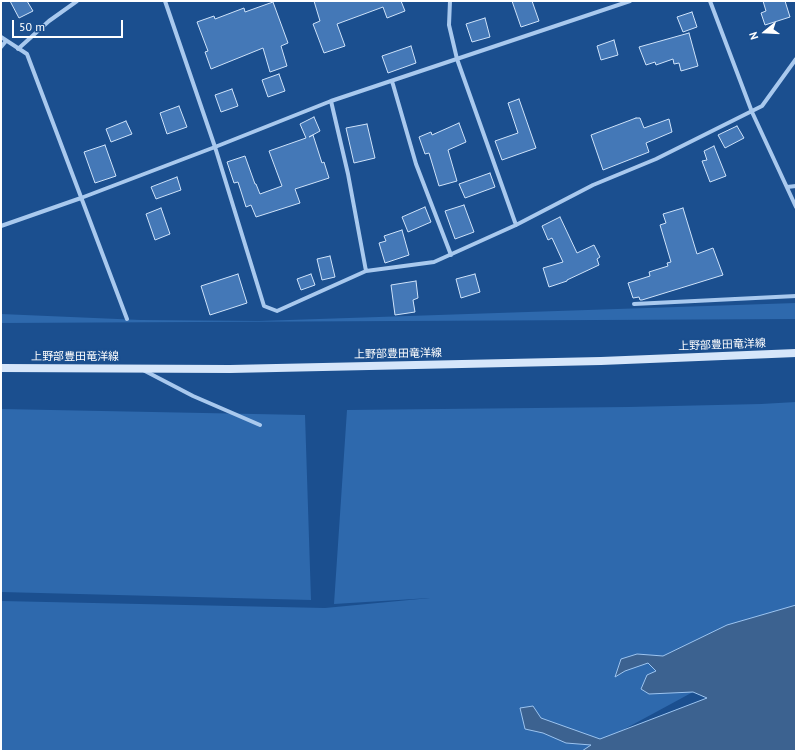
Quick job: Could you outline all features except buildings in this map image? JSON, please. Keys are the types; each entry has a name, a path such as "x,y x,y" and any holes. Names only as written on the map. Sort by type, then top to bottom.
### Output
{"main road":[{"name":"上野部豊田竜洋線","path":"1,368 230,369 593,361 796,353"}],"street":[{"path":"18,48 49,21 77,1"},
{"path":"165,1 215,147 264,306 277,311 366,272 434,262 516,225 593,185 656,159 762,106 796,59"},
{"path":"450,1 449,25 457,59 516,225"},
{"path":"1,226 82,198 331,101 630,1"},
{"path":"710,1 752,112 796,207"},
{"path":"1,37 27,54 127,319"},
{"path":"1,47 6,41"},
{"path":"392,81 416,164 451,255"},
{"path":"331,101 348,174 366,272"},
{"path":"786,187 796,186"},
{"path":"634,304 796,296"},
{"path":"141,369 193,396 260,426"}],"shaded area":[{"path":"796,303 796,319 1,323 1,314 141,320 259,321"},
{"path":"796,402 796,610 693,692 584,751 1,751 1,601 325,608 430,598 334,604 347,410 628,407"},
{"path":"1,409 305,415 311,600 1,592"},
{"path":"796,605 796,751 582,751 591,745 566,743 543,733 525,729 520,708 533,706 541,718 600,739 707,698 693,692 649,694 641,689 647,675 656,671 648,663 625,671 615,677 621,659 637,654 663,656 727,625"}]}
